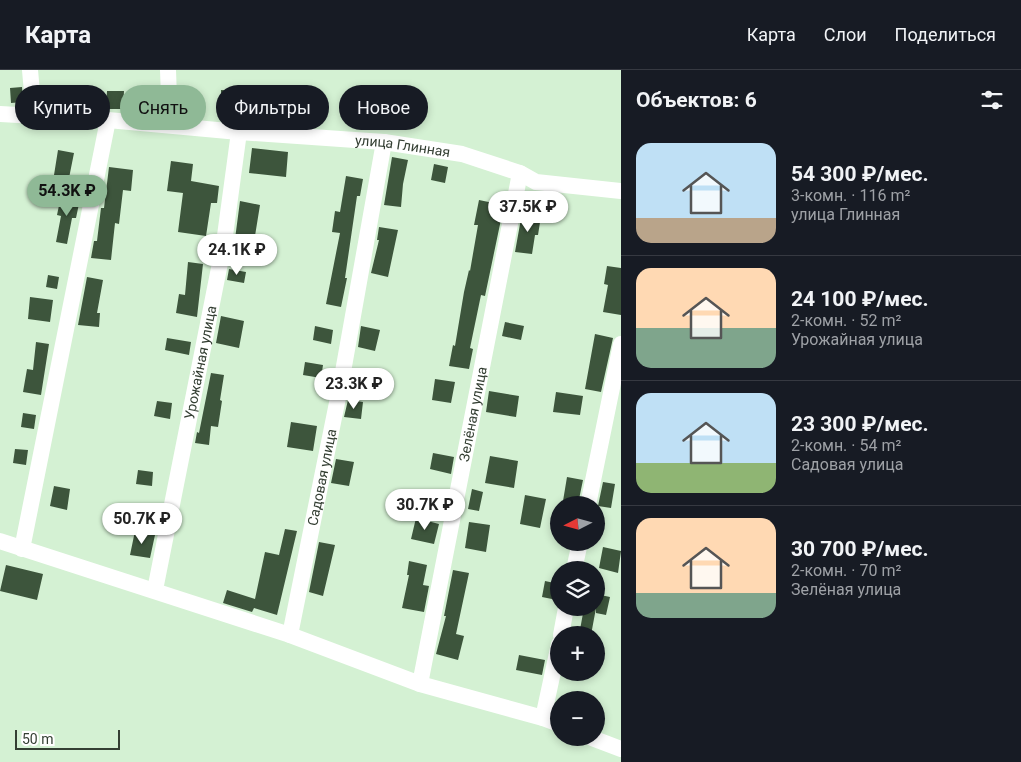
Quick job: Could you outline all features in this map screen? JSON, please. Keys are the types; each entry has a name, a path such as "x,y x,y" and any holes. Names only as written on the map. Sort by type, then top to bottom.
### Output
{"street":[{"path":"30,70 31,85"},
{"path":"168,70 169,85"},
{"name":"улица Глинная","path":"0,114 15,114"},
{"name":"улица Глинная","path":"206,129 384,142 462,154 520,173 536,182 621,191"},
{"path":"22,549 106,130"},
{"name":"Урожайная улица","path":"154,590 224,243 239,132"},
{"name":"Садовая улица","path":"290,635 341,383 384,142"},
{"name":"Зелёная улица","path":"420,684 520,173"},
{"path":"590,496 621,344"},
{"path":"0,541 290,635 420,684 550,721"},
{"path":"543,718 551,681"},
{"path":"605,743 621,749"}],"building":[{"path":"10,88 15,88 15,103 11,103"},
{"path":"110,91 120,91 120,109 110,109"},
{"path":"252,148 288,152 286,177 249,173"},
{"path":"58,150 74,153 69,178 54,175"},
{"path":"392,157 408,160 401,207 384,205"},
{"path":"171,161 193,164 191,181 219,186 217,203 211,203 206,236 178,232 183,193 167,191"},
{"path":"434,164 448,167 445,183 431,180"},
{"path":"109,167 133,170 131,191 123,190 119,224 115,223 111,260 91,258 94,241 97,241 101,208 104,208"},
{"path":"346,176 363,179 360,196 357,196 345,278 347,278 341,307 326,304 340,233 332,232 335,211 340,212"},
{"path":"61,196 80,199 76,218 72,218 67,244 56,242 61,216 57,215"},
{"path":"479,200 503,205 503,210 485,296 481,295 470,348 473,349 469,369 449,366 453,345 455,346 464,292 470,271 478,225 474,225"},
{"path":"240,201 260,205 254,242 235,239"},
{"path":"522,213 541,216 532,254 515,252"},
{"path":"379,227 398,230 388,277 371,273 379,240 377,240"},
{"path":"188,262 203,264 197,317 176,313 179,294 185,295"},
{"path":"607,266 621,268 621,315 603,312 608,285 604,284"},
{"path":"229,269 246,272 244,283 227,280"},
{"path":"48,275 59,277 57,289 46,287"},
{"path":"87,277 103,280 97,313 100,313 99,327 78,325"},
{"path":"30,297 53,300 50,322 28,319"},
{"path":"221,316 244,321 239,348 216,343"},
{"path":"505,322 524,326 521,340 502,336"},
{"path":"315,326 333,330 331,344 313,340"},
{"path":"361,326 380,330 375,351 358,347"},
{"path":"595,334 613,338 601,392 585,389"},
{"path":"167,338 191,342 189,355 165,350"},
{"path":"36,342 49,344 41,395 23,392 27,369 33,370"},
{"path":"305,362 323,365 321,378 303,375"},
{"path":"211,373 224,375 218,427 211,426 209,445 195,443 197,432 199,433"},
{"path":"435,379 455,382 451,403 432,400"},
{"path":"489,391 519,396 516,417 486,412"},
{"path":"556,392 583,396 580,415 553,412"},
{"path":"348,400 363,402 361,419 344,417"},
{"path":"157,401 172,403 170,419 154,416"},
{"path":"23,413 36,415 34,429 21,427"},
{"path":"291,422 317,426 313,451 287,447"},
{"path":"15,449 28,450 26,465 13,463"},
{"path":"433,453 454,457 451,474 430,469"},
{"path":"490,456 518,461 514,488 485,483"},
{"path":"336,459 354,462 349,486 331,483"},
{"path":"138,470 153,472 152,486 136,484"},
{"path":"567,477 583,480 580,496 564,496"},
{"path":"603,482 615,484 611,508 605,507 605,496 600,496"},
{"path":"54,486 70,489 67,510 50,506"},
{"path":"472,489 483,492 479,511 468,509"},
{"path":"525,495 546,499 540,528 520,524"},
{"path":"416,518 439,524 434,544 411,539"},
{"path":"469,522 490,525 486,552 465,548"},
{"path":"285,529 297,531 277,615 254,608 252,612 223,603 227,590 255,599 265,552 279,555"},
{"path":"135,531 155,535 150,558 130,555"},
{"path":"319,542 335,545 323,596 309,592"},
{"path":"605,547 621,551 618,573 605,570 605,561 600,561"},
{"path":"409,561 427,565 423,585 429,586 424,612 402,608 409,575 407,575"},
{"path":"6,565 43,574 37,600 0,591"},
{"path":"453,570 469,573 456,634 464,636 458,660 436,654 446,616 444,616"},
{"path":"545,581 550,582 550,599 542,597"},
{"path":"605,596 610,597 605,615"},
{"path":"583,616 595,616 593,626 581,626"},
{"path":"519,655 545,660 542,675 516,670"}]}
